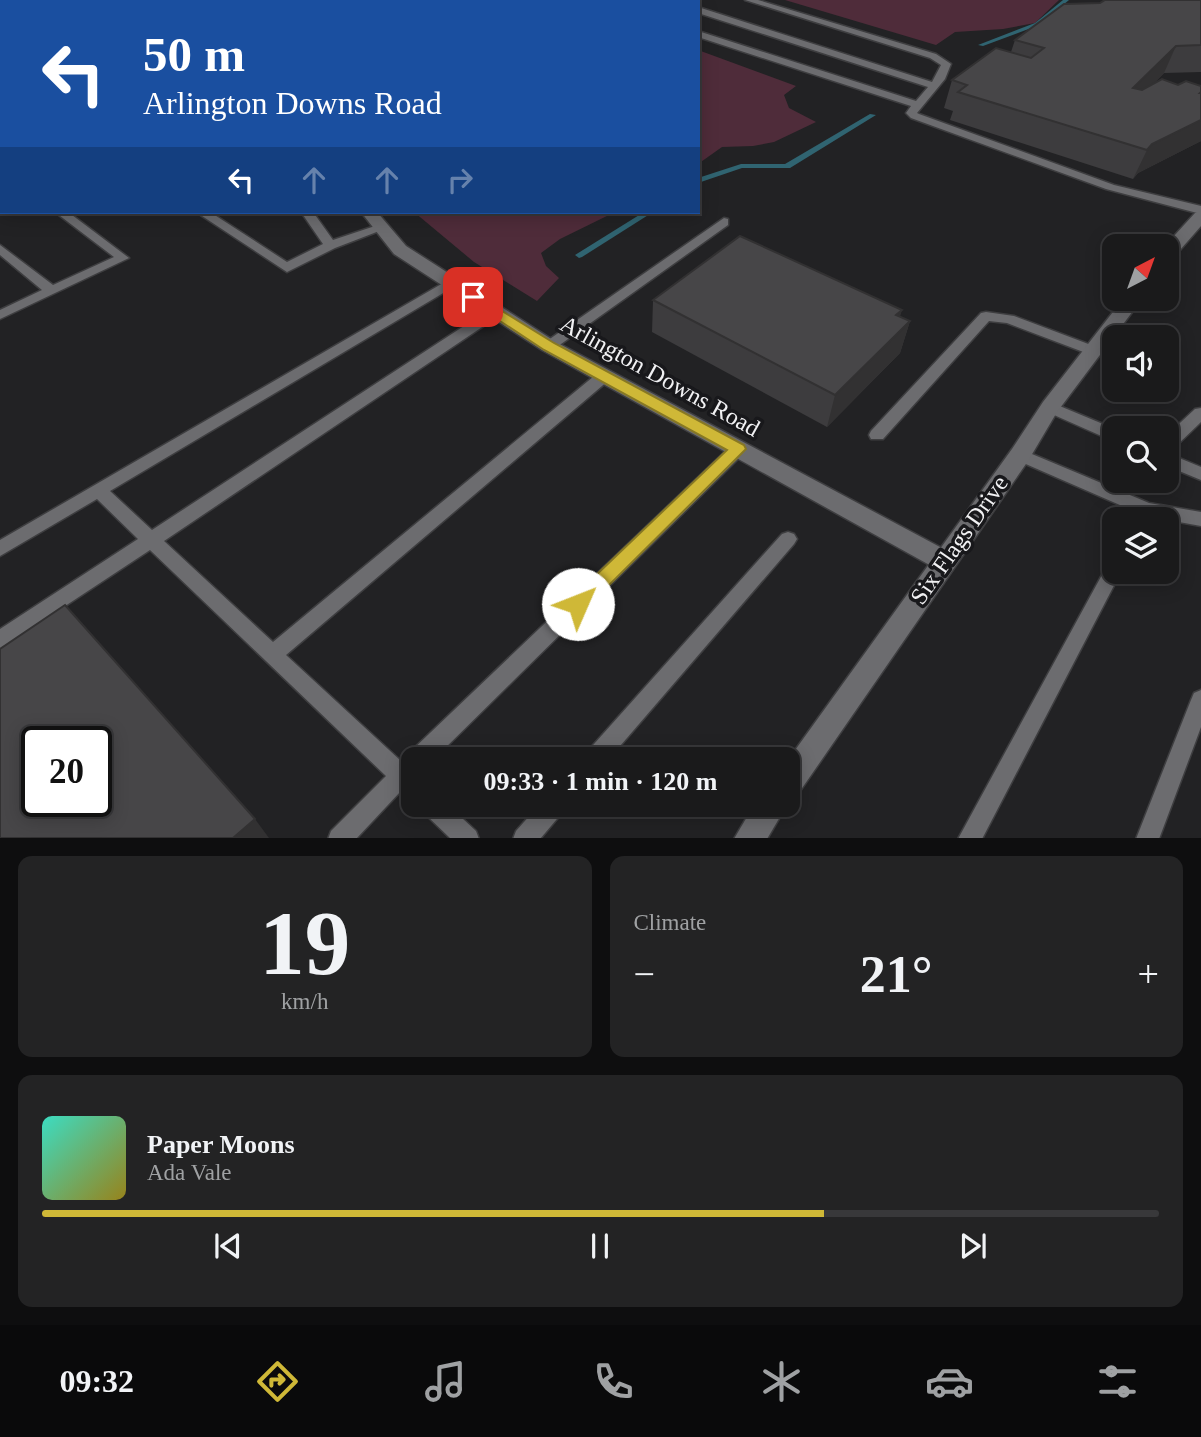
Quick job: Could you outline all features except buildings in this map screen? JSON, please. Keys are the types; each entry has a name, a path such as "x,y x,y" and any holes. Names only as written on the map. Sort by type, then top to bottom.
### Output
{"street":[{"path":"1180,239 1201,216"},
{"name":"Arlington Downs Road","path":"375,220 400,250 549,346 944,561"},
{"name":"Six Flags Drive","path":"800,767 1020,455 1050,407 1123,312"},
{"path":"749,838 764,817"}],"lane":[{"path":"749,0 933,56 946,64 935,86 911,113 940,128 1110,187 1201,210"},
{"path":"700,11 935,86"},
{"path":"700,35 917,105"},
{"path":"0,314 122,258 64,214"},
{"path":"205,214 287,268 375,220"},
{"path":"308,214 330,245"},
{"path":"549,346 724,222"},
{"path":"0,249 51,291"},
{"path":"0,550 450,283"},
{"path":"0,640 495,312"},
{"path":"877,435 986,316 1009,319 1094,351"},
{"path":"273,654 604,376"},
{"path":"1050,407 1102,430"},
{"path":"1179,434 1201,413"},
{"path":"435,747 738,449"},
{"path":"1020,455 1127,507"},
{"path":"1179,464 1201,474"},
{"path":"98,490 273,654 401,763"},
{"path":"1179,517 1201,519"},
{"path":"605,747 788,539"},
{"path":"969,838 1106,584"},
{"path":"1147,838 1201,700"},
{"path":"339,838 401,780"},
{"path":"445,817 468,838"},
{"path":"524,838 543,817"}],"shaded area":[{"path":"785,0 1059,0 1035,23 1003,29 955,32 936,45"},
{"path":"700,51 796,86 784,95 789,108 816,122 774,142 722,147 700,163"},
{"path":"416,214 611,214 560,239 541,253 546,266 559,278 537,301 474,262"}],"waterway":[{"path":"981,45 1037,24 1066,0"},
{"path":"700,180 741,166 787,166 872,115"},
{"path":"579,255 646,214"}],"route":[{"path":"473,297 549,346 738,449 578,604"}]}
